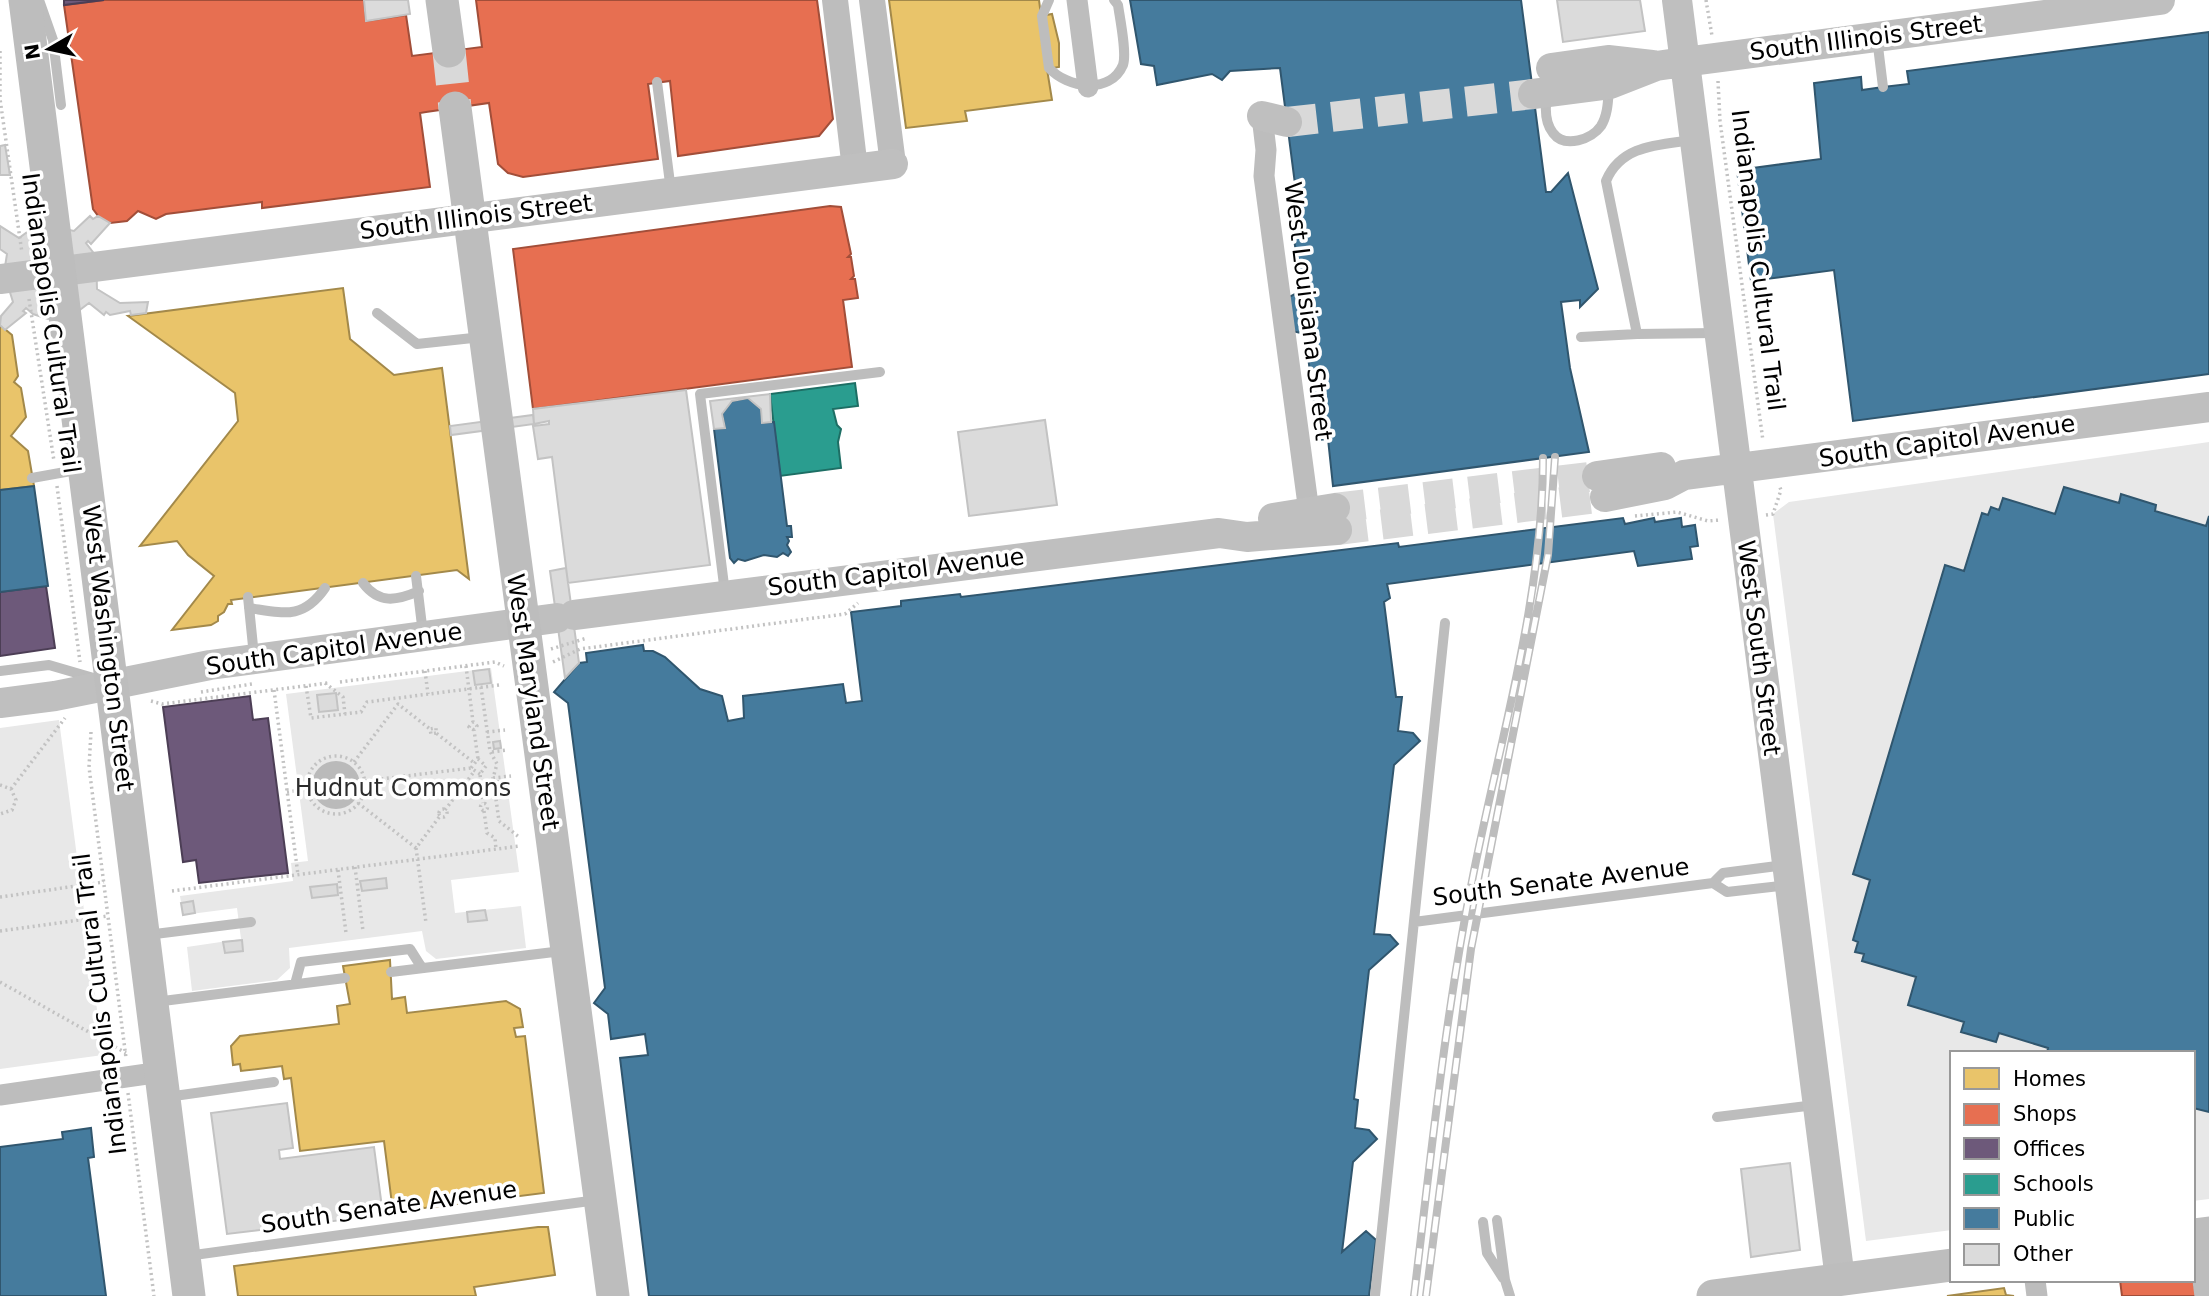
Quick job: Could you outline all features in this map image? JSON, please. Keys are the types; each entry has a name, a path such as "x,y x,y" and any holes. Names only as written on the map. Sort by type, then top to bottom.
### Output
{"main road":[{"name":"West Washington Street","path":"25,0 60,271 70,471 113,684 189,1296"},
{"path":"442,0 449,51"},
{"name":"West South Street","path":"1677,0 1670,64 1695,140 1841,1287"},
{"name":"South Illinois Street","path":"1544,85 1609,72 1877,37 2060,6 2160,0"},
{"name":"West Maryland Street","path":"455,108 613,1296"},
{"name":"South Illinois Street","path":"12,278 893,164"},
{"name":"South Capitol Avenue","path":"1608,495 1665,485 1684,475 2209,407"},
{"name":"South Capitol Avenue","path":"0,703 254,659 522,622 571,624 725,593 1219,533 1247,537 1327,517"},
{"path":"1713,1296 1841,1287 1950,1265"}],"street":[{"path":"835,0 855,169"},
{"path":"872,0 893,164"},
{"path":"1077,0 1088,87"},
{"name":"West Louisiana Street","path":"1275,119 1266,150 1264,176 1327,517"},
{"path":"0,1095 127,1077 162,1084"},
{"path":"2200,1234 2205,1296"}],"lane":[{"path":"39,0 52,40 61,105"},
{"path":"1049,0 1042,16 1049,68 1067,83 1088,87 1113,75 1124,62 1118,5 1114,0"},
{"path":"1877,37 1883,87"},
{"path":"1544,85 1545,109 1551,131 1558,138 1573,141 1595,133 1603,123 1609,72"},
{"path":"657,82 671,192"},
{"path":"1637,334 1606,181 1613,164 1628,154 1695,140"},
{"path":"377,313 417,344 485,336"},
{"path":"1581,337 1720,333"},
{"path":"725,593 700,394 880,372"},
{"path":"32,478 70,471"},
{"path":"416,576 424,637"},
{"path":"363,583 380,598 393,600 419,592"},
{"path":"254,659 248,603 299,612 317,600 325,587"},
{"path":"1375,1296 1445,624"},
{"path":"0,671 49,665 113,684"},
{"name":"South Senate Avenue","path":"1414,922 1713,883 1723,873 1788,875"},
{"name":"South Senate Avenue","path":"1713,883 1727,892 1788,875"},
{"path":"144,936 251,922"},
{"path":"295,984 301,962 410,949 422,968"},
{"path":"391,972 567,950"},
{"path":"152,1002 345,978"},
{"path":"162,1084 274,1082"},
{"path":"1717,1116 1818,1104"},
{"name":"South Senate Avenue","path":"184,1256 600,1200"},
{"path":"1497,1220 1505,1280 1510,1296"},
{"path":"1483,1222 1487,1254 1505,1280"}],"path":[{"path":"1706,0 1711,31"},
{"name":"Indianapolis Cultural Trail","path":"0,51 0,99 12,278 38,342 70,471 78,643"},
{"name":"Indianapolis Cultural Trail","path":"1719,89 1720,121 1763,436"},
{"path":"1773,514 1781,490"},
{"path":"1608,495 1635,516 1677,513 1708,521"},
{"path":"557,662 580,649 845,614 865,597"},
{"path":"551,649 571,624"},
{"path":"340,682 495,662"},
{"path":"466,666 473,722 469,727 474,730 478,759 486,765 497,764"},
{"path":"425,671 428,694"},
{"path":"149,700 162,704 327,683 343,697 345,714"},
{"path":"306,686 311,718 361,712 367,702 398,701 428,694 499,685"},
{"path":"481,687 491,752 497,764 493,778 499,821 519,837"},
{"path":"274,690 298,875"},
{"path":"398,701 430,729 431,734 436,733 472,762"},
{"path":"353,762 398,701"},
{"path":"11,789 68,713"},
{"name":"Indianapolis Cultural Trail","path":"91,728 89,766 154,1296"},
{"path":"487,732 505,730"},
{"path":"491,752 507,750"},
{"path":"338,756 353,762 365,781 358,803 345,813 328,813 314,804 307,789 310,772 321,760 338,756"},
{"path":"472,762 478,759"},
{"path":"426,923 416,848 440,816 446,815 445,810 472,770 472,762"},
{"path":"486,765 480,774 483,803 480,807 484,811 487,833 495,838 496,849"},
{"path":"365,781 472,770 480,774"},
{"path":"493,778 511,776"},
{"path":"0,785 15,793 15,805 8,813 0,814"},
{"path":"287,792 307,789"},
{"path":"358,803 416,848"},
{"path":"172,891 520,846"},
{"path":"355,867 363,931"},
{"path":"338,870 346,933"},
{"path":"0,897 104,882"},
{"path":"0,932 108,916"},
{"path":"0,982 126,1053"}],"green space":[{"path":"2209,442 2209,1199 2195,1201 2195,1051 1950,1051 1950,1230 1866,1241 1773,514 1789,502"},
{"name":"Hudnut Commons","path":"491,668 519,872 451,880 455,913 521,906 526,948 436,959 426,951 422,931 289,948 290,968 277,980 192,991 187,947 241,939 237,908 183,915 180,896 293,881 291,863 308,861 286,694"},
{"path":"59,720 103,1055 0,1069 0,728"}],"shaded area":[{"path":"336,761 353,768 360,785 353,802 336,809 319,802 312,785 319,768"}],"building: Homes":[{"path":"889,0 1039,0 1041,16 1052,14 1059,43 1059,67 1047,69 1052,100 965,111 967,121 906,128"},
{"path":"343,288 350,339 394,375 442,368 469,579 457,570 231,600 232,604 228,604 218,616 218,621 211,625 172,630 214,576 188,555 177,541 140,546 238,421 235,393 128,316"},
{"path":"0,325 12,335 18,376 14,382 21,388 26,417 11,436 28,451 34,486 0,490"},
{"path":"390,960 392,999 405,997 407,1013 506,1001 520,1009 523,1027 514,1028 516,1037 525,1036 544,1193 393,1212 384,1141 300,1151 291,1078 284,1079 282,1066 241,1071 240,1064 233,1065 231,1046 240,1036 339,1024 337,1006 350,1004 343,966"},
{"path":"548,1227 555,1275 474,1287 476,1296 238,1296 234,1266"},
{"path":"2004,1288 2006,1295 2014,1296 1947,1296"}],"building: Shops":[{"path":"104,0 364,0 366,21 406,15 412,56 482,47 476,0 817,0 833,119 819,136 678,156 670,81 648,84 658,159 523,177 508,173 498,164 489,103 426,112 420,113 430,187 262,208 262,202 166,214 156,219 138,211 127,221 110,223 102,221 93,209 64,5"},
{"path":"830,206 841,207 851,254 848,257 851,257 854,276 851,279 855,279 858,298 843,300 852,367 533,409 513,249"},
{"path":"2120,1282 2194,1282 2197,1296 2122,1296"}],"building: Offices":[{"path":"64,0 104,0 64,5"},
{"path":"46,586 55,648 0,656 0,592"},
{"path":"250,696 253,720 268,718 288,873 199,883 196,860 183,862 163,707"}],"building: Schools":[{"path":"855,383 858,406 833,409 837,425 841,429 838,442 841,468 780,476 770,394"}],"building: Public":[{"path":"1130,0 1521,0 1546,192 1551,192 1568,173 1598,289 1580,307 1580,300 1561,302 1570,368 1589,452 1333,486 1328,439 1319,440 1305,334 1292,331 1289,297 1301,291 1287,185 1295,184 1280,68 1230,71 1222,80 1212,74 1157,85 1154,66 1141,64"},
{"path":"2209,32 2209,374 1853,421 1834,270 1751,281 1737,170 1821,159 1814,83 1861,77 1862,90 1909,84 1907,71"},
{"path":"748,398 761,409 762,423 774,422 787,526 791,526 792,537 787,537 787,545 791,552 788,556 783,553 777,557 764,555 745,561 738,559 734,563 730,558 714,429 725,428 722,414 732,401"},
{"path":"34,486 48,586 0,592 0,490"},
{"path":"2064,487 2119,503 2121,494 2156,505 2155,511 2206,526 2209,516 2209,1112 2195,1108 2195,1051 2047,1051 2048,1048 1999,1033 1996,1042 1961,1032 1964,1022 1908,1005 1916,977 1862,961 1864,954 1855,952 1858,942 1853,940 1870,880 1853,874 1945,565 1964,571 1982,513 1988,515 1991,507 1999,510 2003,498 2055,514"},
{"path":"1623,518 1625,524 1654,518 1655,522 1681,518 1682,527 1695,525 1698,546 1690,547 1692,559 1638,566 1634,551 1387,584 1390,598 1384,602 1396,697 1402,697 1398,731 1413,733 1420,741 1394,765 1374,934 1390,935 1398,944 1369,970 1354,1099 1358,1100 1355,1128 1369,1130 1377,1139 1353,1162 1342,1252 1366,1231 1376,1240 1369,1296 649,1296 620,1058 648,1055 645,1034 611,1039 608,1014 594,1003 605,988 568,703 554,692 579,663 587,662 586,653 643,645 644,651 653,651 665,657 700,689 722,696 728,721 744,718 743,696 843,684 846,703 862,701 851,612 901,606 901,601 960,594 961,597 1398,543 1399,547"},
{"path":"91,1128 94,1157 88,1158 106,1296 0,1296 0,1147 63,1139 62,1132"}],"building: Other":[{"path":"364,0 408,0 410,14 366,21"},
{"path":"1557,0 1640,0 1645,31 1563,42"},
{"path":"5,145 10,175 0,175 0,146"},
{"path":"90,216 93,219 98,216 110,223 91,244 88,241 86,243 96,256 97,289 120,303 148,302 146,313 131,315 130,311 110,315 106,312 104,315 89,303 77,312 48,319 33,314 26,308 23,311 26,313 5,330 0,325 1,316 13,302 4,273 7,254 0,249 0,226 19,238 34,227 46,225 74,231"},
{"path":"686,390 710,565 568,583 552,457 538,459 533,426 549,424 549,421 534,424 533,409"},
{"path":"770,394 771,422 762,423 761,409 748,398 732,401 722,414 725,428 714,429 710,401"},
{"path":"533,415 534,424 451,435 450,426"},
{"path":"1045,420 1057,505 969,516 958,432"},
{"path":"566,568 579,663 565,678 550,571"},
{"path":"489,669 491,683 475,685 473,671"},
{"path":"336,693 338,710 319,712 317,695"},
{"path":"500,741 501,748 494,749 493,742"},
{"path":"498,781 505,781 506,788 499,789"},
{"path":"386,878 387,888 362,891 360,881"},
{"path":"337,884 338,895 312,898 310,887"},
{"path":"193,901 195,913 183,915 181,903"},
{"path":"485,910 487,920 468,922 467,912"},
{"path":"242,940 243,951 225,953 223,942"},
{"path":"287,1103 293,1148 279,1150 280,1159 374,1147 383,1215 227,1234 211,1113"},
{"path":"1790,1163 1800,1250 1751,1257 1741,1169"}],"tunnel":[{"path":"449,51 455,108"},
{"path":"1287,122 1533,94"},
{"path":"1335,508 1597,476"},
{"path":"1337,530 1605,497"}],"railway":[{"path":"1426,1296 1471,949 1548,555 1555,457"},
{"path":"1414,1296 1454,981 1528,616 1536,564 1543,458"}]}
